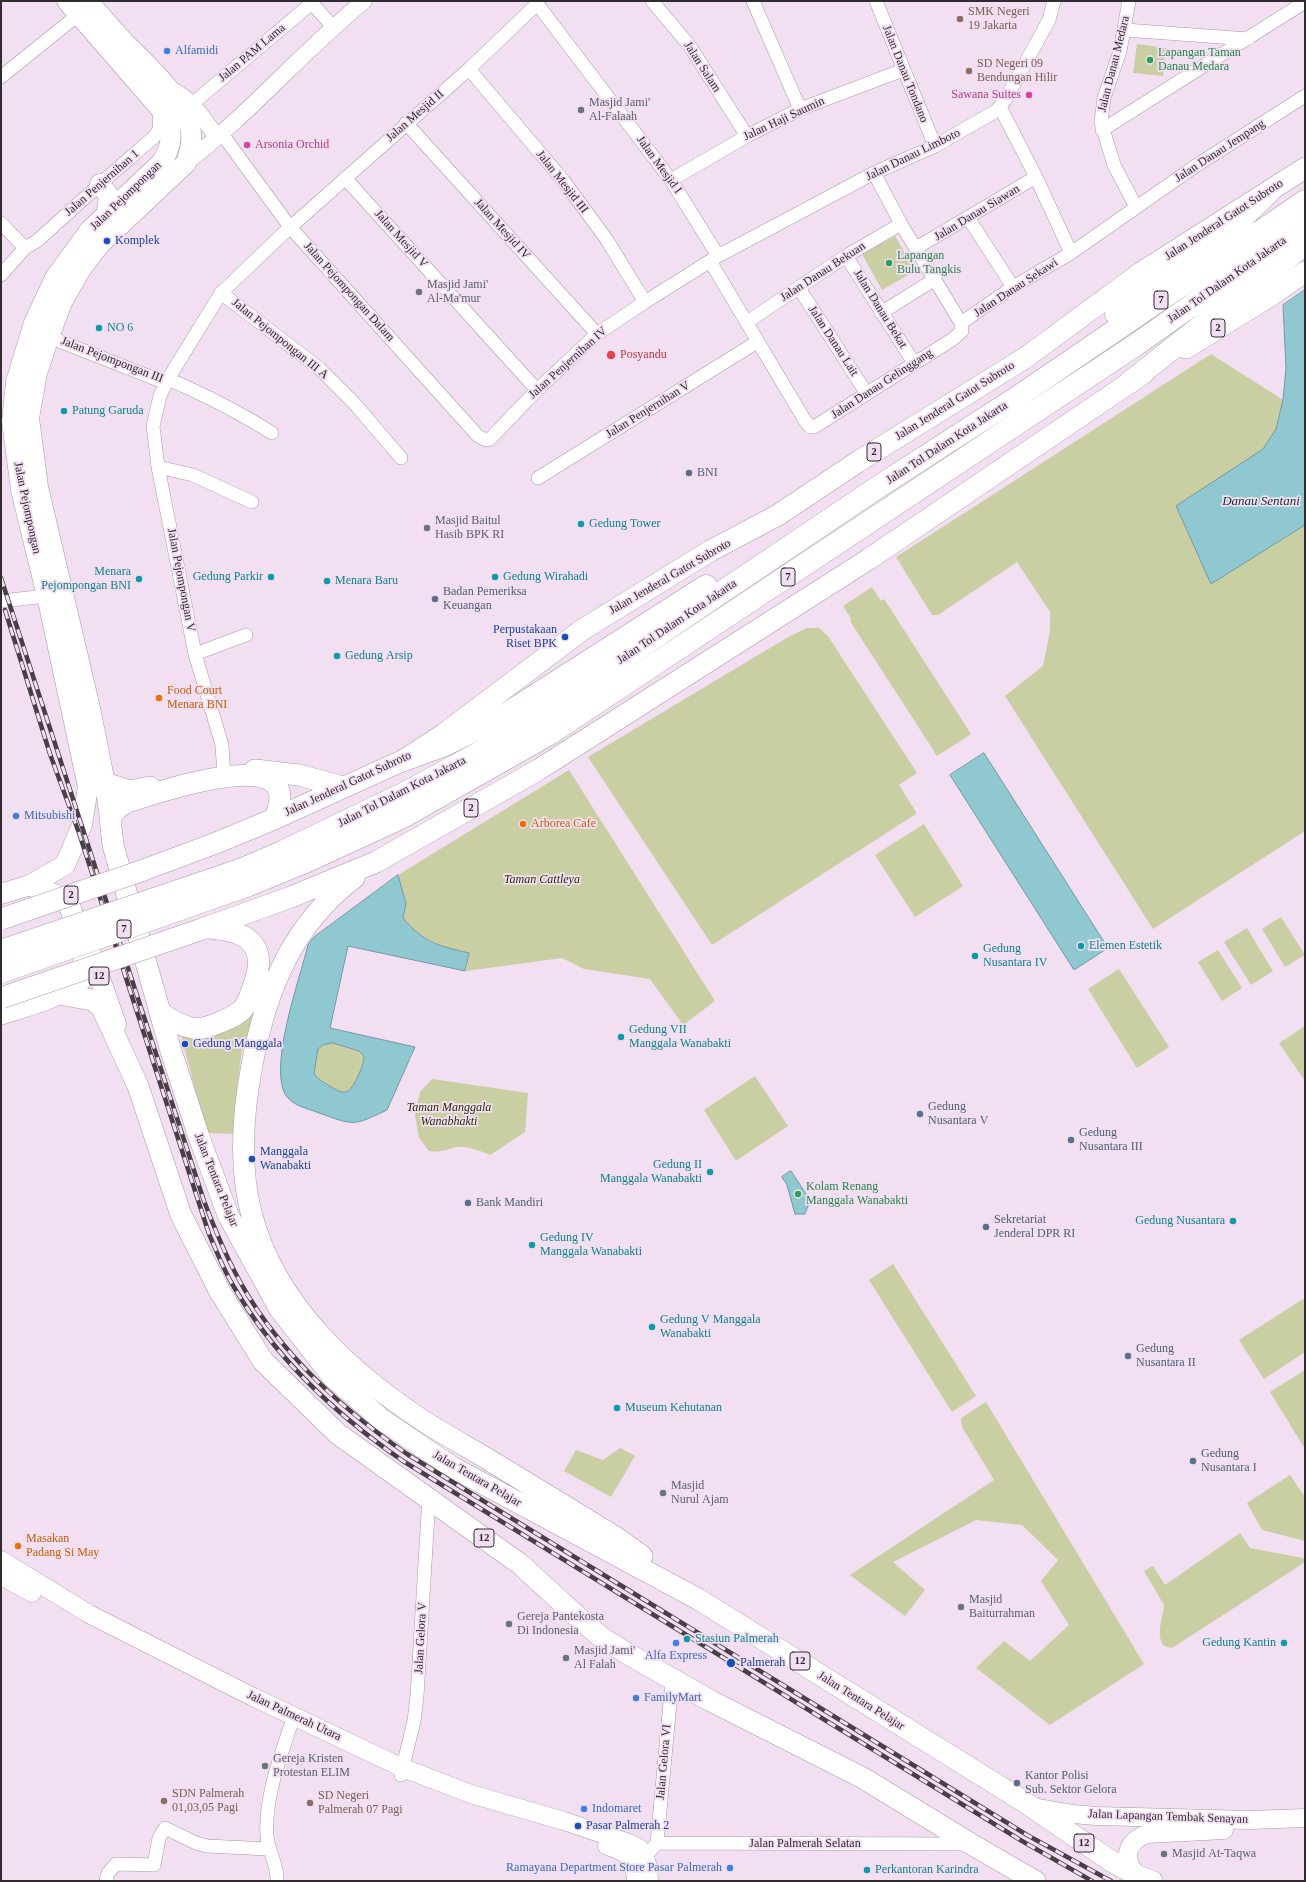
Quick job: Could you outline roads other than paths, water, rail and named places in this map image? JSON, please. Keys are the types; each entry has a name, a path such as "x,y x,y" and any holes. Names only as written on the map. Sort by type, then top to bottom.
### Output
{"highway":[{"name":"Jalan Jenderal Gatot Subroto","path":"1,919 141,871 216,843 274,819 404,760 449,730 582,630 710,551 778,515 859,461 1025,358 1142,272 1305,168"},
{"path":"1016,398 1050,363 1236,223 1270,191"},
{"name":"Jalan Tol Dalam Kota Jakarta","path":"1,972 243,878 282,852 405,793 499,742 875,489 1016,398 1305,201"},
{"name":"Jalan Tol Dalam Kota Jakarta","path":"1,951 243,878 305,862 403,816 551,733 1137,344 1305,225"},
{"path":"1130,382 1305,244"},
{"name":"2","path":"1,998 203,929 291,897 376,862 566,753 869,558 1130,382 1270,296 1305,272"},
{"path":"404,760 445,745 502,716 628,635 799,529 875,489"},
{"path":"105,783 129,791 138,790 168,781 224,773 267,770 342,787"},
{"path":"110,818 118,808 127,802 224,773 256,776 270,780 276,785 279,794 280,806 274,819"},
{"name":"Jalan Tentara Pelajar","path":"110,818 112,845 160,1013 199,1137 228,1215 332,1376 381,1419 452,1467 698,1598 1032,1807 1078,1840 1145,1878"},
{"path":"287,1306 271,1263 257,1233 247,1195 245,1131 247,1098 255,1049 276,978 293,944 325,902 338,890 376,862"},
{"path":"1,1014 59,994 71,988 82,979 84,961 80,937 69,904 53,894 30,885"},
{"path":"160,1013 177,1024 194,1029 206,1027 229,1019 242,1009 251,994 260,963 258,952 252,943 240,933 223,929 203,929"},
{"path":"59,994 92,1000 101,1006 138,1086"},
{"name":"12","path":"138,1086 181,1215 220,1292 263,1360 338,1434 429,1497 520,1564 602,1638 672,1680 863,1778 1035,1881"}],"main road":[{"path":"84,5 160,108"},
{"path":"101,28 171,90 190,126 190,145 186,163"},
{"name":"Jalan Pejompongan","path":"65,865 82,825 88,787 47,596 20,483 12,421 16,382 34,323 55,278 90,230 154,171 168,153 171,132 165,114 160,108"},
{"name":"Jalan Pejompongan","path":"110,818 105,783 90,708 38,487 30,436 29,418 37,373 49,337 62,302 81,269 100,244 186,163"},
{"path":"100,184 109,196 107,213"},
{"path":"1,894 30,885 65,865"},
{"name":"12","path":"65,865 68,887 138,1086"},
{"name":"Jalan Palmerah Utara","path":"3,1574 89,1614 119,1633 221,1686 402,1772 563,1826 623,1851 632,1863 636,1872 636,1881"},
{"name":"Jalan Lapangan Tembak Senayan","path":"1032,1807 1073,1814 1096,1816 1251,1820 1305,1818"},
{"name":"Jalan Palmerah Utara","path":"563,1826 629,1843 640,1849 645,1857"},
{"name":"Jalan Lapangan Tembak Senayan","path":"1145,1878 1131,1869 1128,1860 1128,1852 1138,1837 1147,1834 1305,1826"},
{"path":"645,1857 648,1867 649,1881"}],"street":[{"name":"Jalan Pejompongan","path":"186,163 219,135 333,26 364,1"},
{"name":"Jalan Salam","path":"652,1 689,45 747,136"},
{"path":"753,1 800,109"},
{"name":"Jalan Danau Tondano","path":"876,1 935,146"},
{"name":"Jalan Danau Limboto","path":"714,259 874,173 935,146 996,112 1049,20 1054,1"},
{"name":"Jalan Danau Medara","path":"1129,1 1125,30 1120,51 1101,110 1102,130 1114,165 1136,207"},
{"name":"Jalan PAM Lama","path":"192,104 311,2 333,26"},
{"name":"Jalan Mesjid II","path":"290,226 469,69 536,2"},
{"name":"Jalan Mesjid I","path":"536,2 671,180 714,259"},
{"path":"1102,130 1305,2"},
{"path":"1,77 84,5"},
{"path":"1125,30 1248,39"},
{"name":"Jalan Mesjid III","path":"469,69 563,180 607,240 645,302"},
{"name":"Jalan Haji Saumin","path":"671,180 747,136 800,109 903,70"},
{"path":"171,90 182,94 219,135"},
{"name":"Jalan Danau Jempang","path":"1136,207 1305,96"},
{"path":"1000,107 1036,177 1071,253 1136,207"},
{"name":"Jalan Penjernihan 1","path":"1,275 25,248 37,241 154,137 159,130 160,108"},
{"name":"Jalan Mesjid IV","path":"406,123 597,334"},
{"name":"Jalan Pejompongan Dalam","path":"219,135 290,226 478,436 486,440"},
{"path":"874,173 901,224 961,323"},
{"name":"Jalan Danau Siawan","path":"916,248 969,219 1036,177"},
{"name":"Jalan Mesjid V","path":"345,178 537,390"},
{"path":"969,219 1013,287"},
{"path":"1,223 25,248"},
{"name":"Jalan Danau Bekuan","path":"747,322 846,256 901,224"},
{"name":"Jalan Pejompongan III","path":"49,337 167,381 221,293 290,226"},
{"name":"Jalan Danau Sekawi","path":"961,323 1013,287 1071,253"},
{"name":"Jalan Danau Bekat","path":"846,256 914,363"},
{"name":"Jalan Penjernihan IV","path":"486,440 490,439 537,390 597,334 714,259"},
{"name":"Jalan Danau Gelinggang","path":"714,259 757,342 810,427 814,427 960,334 962,331 961,323"},
{"path":"881,313 935,279"},
{"name":"Jalan Danau Lait","path":"799,288 867,394"},
{"name":"Jalan Pejompongan III A","path":"221,293 319,368 354,403 401,458"},
{"name":"Jalan Penjernihan V","path":"538,478 757,342"},
{"path":"167,381 214,400 272,433"},
{"name":"Jalan Pejompongan V","path":"167,381 160,396 153,426 158,466 195,654 203,685 219,731 224,773"},
{"path":"158,466 193,475 252,502"},
{"path":"1,601 47,596"},
{"path":"195,654 246,634"},
{"name":"Jalan Gelora V","path":"402,1772 414,1721 417,1696 429,1497"},
{"name":"Jalan Gelora VI","path":"657,1843 672,1680"},
{"path":"277,1881 275,1865 269,1850 267,1812 292,1721"},
{"path":"106,1881 108,1873 116,1864 154,1864 160,1838 165,1828 196,1843 216,1848 269,1850"},
{"path":"645,1857 657,1843"},
{"name":"Jalan Palmerah Selatan","path":"657,1843 971,1844"}],"water":[{"name":"Danau Sentani","path":"1305,290 1305,525 1211,584 1176,506 1263,449 1276,429 1283,400 1286,368 1283,305"},
{"path":"984,753 1108,948 1074,970 950,775"},
{"path":"398,875 406,904 403,918 425,938 440,945 469,953 465,971 348,946 330,1028 415,1047 387,1110 360,1121 347,1122 296,1104 285,1094 281,1080 283,1042 308,945 314,937","holes":["333,1043 359,1051 364,1056 363,1064 352,1087 346,1092 334,1089 320,1080 314,1073 318,1049 323,1045"]},
{"name":"Kolam Renang Manggala Wanabakti","path":"791,1171 812,1203 808,1206 805,1214 795,1214 787,1185 782,1177"}],"railway":[{"path":"1,578 204,1201 219,1239 237,1276 270,1328 290,1352 334,1397 357,1417 407,1454 1027,1835 1111,1881"},
{"path":"5,610 50,754 79,833 209,1234 234,1287 268,1338 308,1383 330,1404 403,1461 1022,1841 1092,1881"}],"place":[{"name":"SMK Negeri 19 Jakarta","path":"960,19"},
{"name":"Alfamidi","path":"167,51"},
{"name":"Lapangan Taman Danau Medara","path":"1150,60"},
{"name":"SD Negeri 09 Bendungan Hilir","path":"969,71"},
{"name":"Sawana Suites","path":"1029,95"},
{"name":"Masjid Jami' Al-Falaah","path":"581,110"},
{"name":"Arsonia Orchid","path":"247,145"},
{"name":"Komplek","path":"107,241"},
{"name":"Lapangan Bulu Tangkis","path":"889,263"},
{"name":"Masjid Jami' Al-Ma'mur","path":"419,292"},
{"name":"NO 6","path":"99,328"},
{"name":"Posyandu","path":"611,355"},
{"name":"Patung Garuda","path":"64,411"},
{"name":"BNI","path":"689,473"},
{"name":"Gedung Tower","path":"581,524"},
{"name":"Masjid Baitul Hasib BPK RI","path":"427,528"},
{"name":"Gedung Parkir","path":"271,577"},
{"name":"Gedung Wirahadi","path":"495,577"},
{"name":"Menara Pejompongan BNI","path":"139,579"},
{"name":"Menara Baru","path":"327,581"},
{"name":"Badan Pemeriksa Keuangan","path":"435,599"},
{"name":"Perpustakaan Riset BPK","path":"565,637"},
{"name":"Gedung Arsip","path":"337,656"},
{"name":"Food Court Menara BNI","path":"159,698"},
{"name":"Mitsubishi","path":"16,816"},
{"name":"Arborea Cafe","path":"523,824"},
{"name":"Elemen Estetik","path":"1081,946"},
{"name":"Gedung Nusantara IV","path":"975,956"},
{"name":"Gedung VII Manggala Wanabakti","path":"621,1037"},
{"name":"Gedung Manggala","path":"185,1044"},
{"name":"Gedung Nusantara V","path":"920,1114"},
{"name":"Gedung Nusantara III","path":"1071,1140"},
{"name":"Manggala Wanabakti","path":"252,1159"},
{"name":"Gedung II Manggala Wanabakti","path":"710,1172"},
{"name":"Kolam Renang Manggala Wanabakti","path":"798,1194"},
{"name":"Bank Mandiri","path":"468,1203"},
{"name":"Gedung Nusantara","path":"1233,1221"},
{"name":"Sekretariat Jenderal DPR RI","path":"986,1227"},
{"name":"Gedung IV Manggala Wanabakti","path":"532,1245"},
{"name":"Gedung V Manggala Wanabakti","path":"652,1327"},
{"name":"Gedung Nusantara II","path":"1128,1356"},
{"name":"Museum Kehutanan","path":"617,1408"},
{"name":"Gedung Nusantara I","path":"1193,1461"},
{"name":"Masjid Nurul Ajam","path":"663,1493"},
{"name":"Masakan Padang Si May","path":"18,1546"},
{"name":"Masjid Baiturrahman","path":"961,1607"},
{"name":"Gereja Pantekosta Di Indonesia","path":"509,1624"},
{"name":"Stasiun Palmerah","path":"687,1639"},
{"name":"Alfa Express","path":"676,1643"},
{"name":"Gedung Kantin","path":"1284,1643"},
{"name":"Masjid Jami' Al Falah","path":"566,1658"},
{"name":"Palmerah","path":"731,1663"},
{"name":"FamilyMart","path":"636,1698"},
{"name":"Gereja Kristen Protestan ELIM","path":"265,1766"},
{"name":"Kantor Polisi Sub. Sektor Gelora","path":"1017,1783"},
{"name":"SDN Palmerah 01,03,05 Pagi","path":"164,1801"},
{"name":"SD Negeri Palmerah 07 Pagi","path":"310,1803"},
{"name":"Indomaret","path":"584,1809"},
{"name":"Pasar Palmerah 2","path":"578,1826"},
{"name":"Masjid At-Taqwa","path":"1164,1854"},
{"name":"Ramayana Department Store Pasar Palmerah","path":"730,1868"},
{"name":"Perkantoran Karindra","path":"867,1870"}],"park label":[{"name":"Taman Cattleya","path":"542,880"},
{"name":"Taman Manggala Wanabhakti","path":"449,1115"}]}
